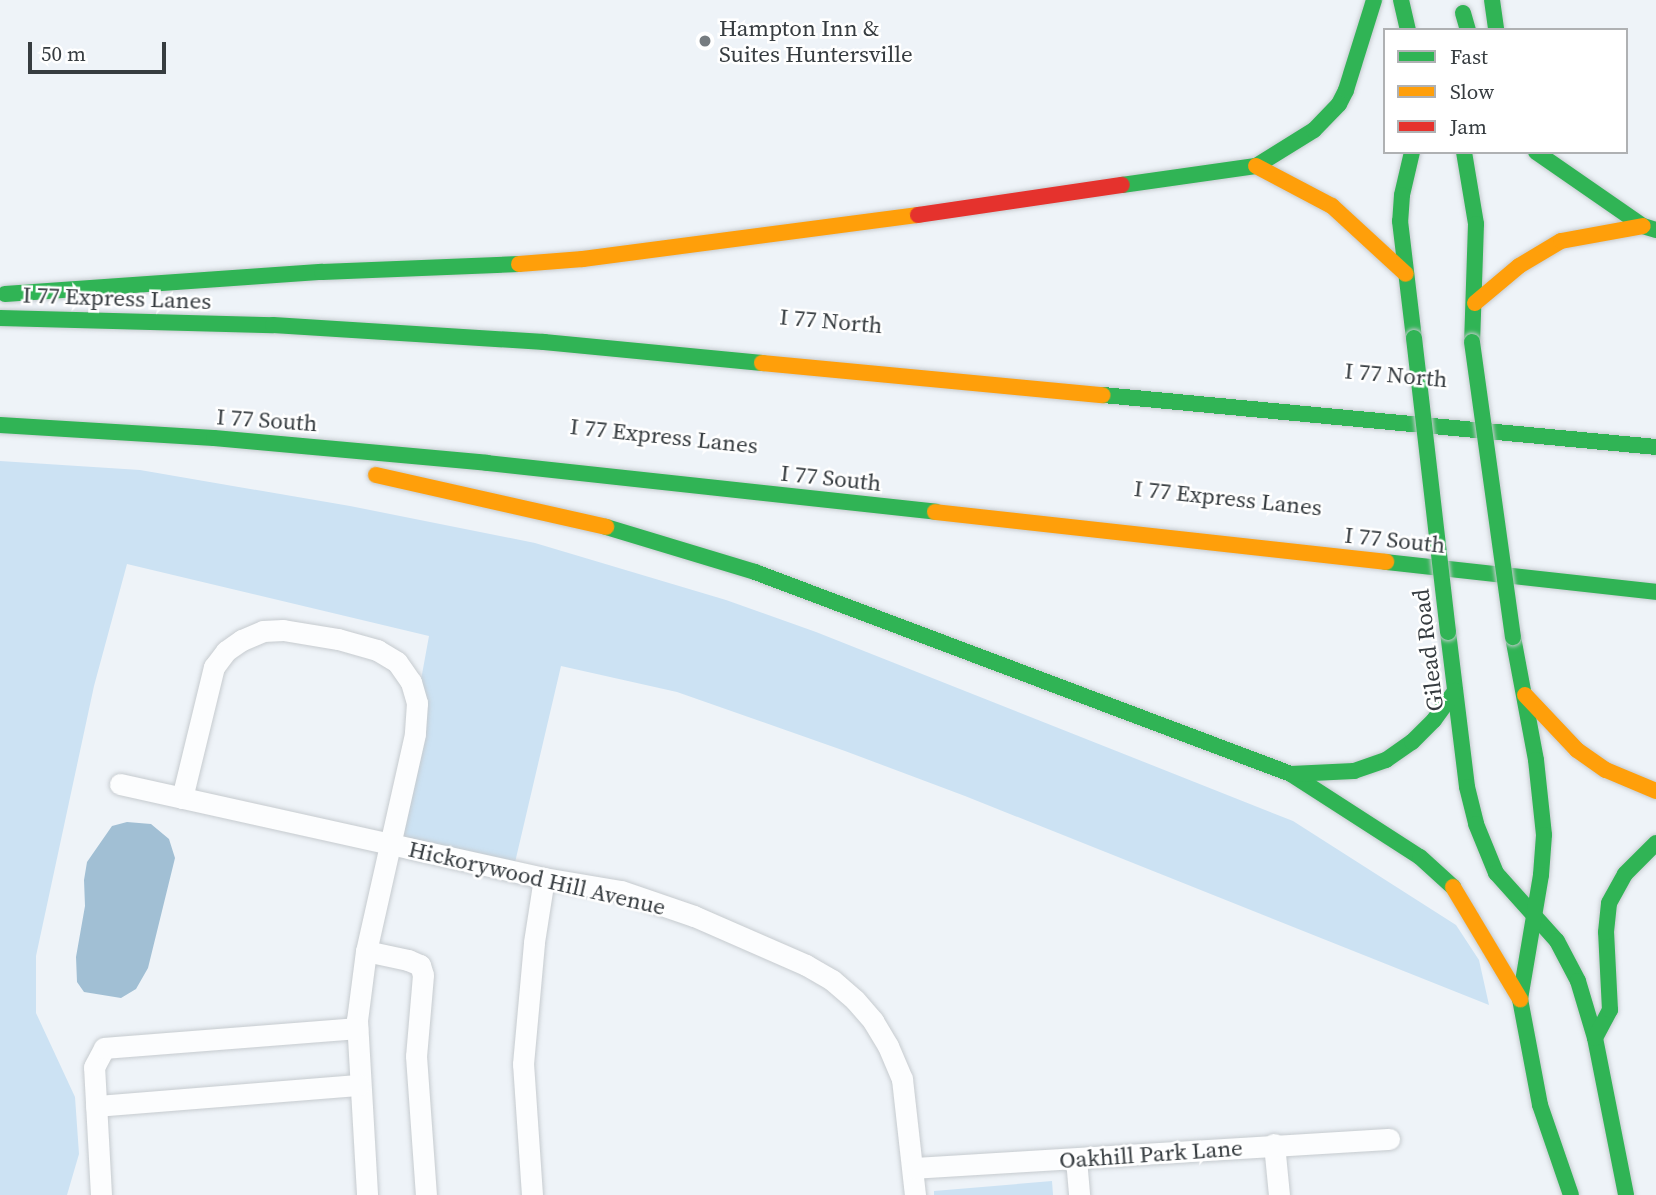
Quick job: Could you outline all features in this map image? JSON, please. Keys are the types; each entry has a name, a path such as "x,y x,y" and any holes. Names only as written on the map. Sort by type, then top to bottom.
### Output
{"main road":[{"path":"2,294 322,272 492,266 583,259 784,234 1255,166 1314,130 1339,104 1346,90 1374,0"},
{"path":"1401,0 1408,28"},
{"path":"1492,0 1496,28"},
{"name":"Gilead Road","path":"1412,154 1402,195 1400,221 1467,787 1476,824 1496,873 1557,941 1569,961 1595,1038 1626,1195"},
{"path":"1465,154 1476,224 1472,342 1544,835 1520,999"},
{"path":"1539,154 1650,228"},
{"path":"1556,154 1573,175"},
{"path":"1255,166 1332,206 1406,274"},
{"path":"1475,303 1502,278 1561,241 1650,228"},
{"path":"2,294 180,298"},
{"name":"I 77 Express Lanes","path":"0,318 273,326 544,342 1656,447"},
{"name":"I 77 North","path":"1406,399 1434,401"},
{"name":"I 77 North","path":"1462,404 1503,408"},
{"name":"I 77 South","path":"0,425 80,429 487,463 1656,592"},
{"path":"80,429 300,463"},
{"path":"354,471 491,497 575,518 755,572 1292,774 1420,857 1456,890 1520,999 1540,1105 1552,1147 1571,1191"},
{"path":"1420,542 1462,547"},
{"path":"1489,550 1517,553"},
{"path":"1292,774 1354,771 1386,760 1412,742 1434,720 1455,691"},
{"path":"1525,695 1577,750 1606,770 1656,791"},
{"path":"1595,1038 1610,1010 1609,903 1625,874 1656,843"}],"street":[{"path":"182,798 214,667 226,651 263,631 283,630 338,639 377,650 397,662 411,682 417,703 415,734 366,951 357,1028 367,1195"},
{"name":"Hickorywood Hill Avenue","path":"120,784 544,878 621,891 658,903 806,965 831,980 873,1021 902,1079 915,1195"},
{"path":"531,1195 523,1064 527,1000 544,878"},
{"path":"366,951 420,965 423,975 416,1056 426,1195"},
{"path":"101,1195 94,1067 104,1048 357,1028"},
{"path":"96,1106 359,1084"},
{"name":"Oakhill Park Lane","path":"913,1168 1389,1139"},
{"path":"1275,1144 1279,1195"},
{"path":"1076,1159 1079,1195"}],"shaded area":[{"path":"0,461 140,470 350,506 535,543 726,600 816,632 1293,821 1456,925 1479,960 1489,1005 965,796 845,751 677,692 561,666 513,871 391,844 429,636 127,564 94,686 36,956 36,1013 75,1097 79,1154 67,1195 0,1195"},
{"path":"127,822 151,824 169,839 175,858 148,968 136,989 121,998 84,992 77,982 76,957 85,906 84,880 87,862 112,826"},
{"path":"1052,1181 1053,1195 934,1195 934,1191"}],"traffic: fast":[{"path":"1122,185 1256,166 1314,130 1339,104 1346,90 1374,0"},
{"path":"1401,0 1408,28"},
{"path":"1492,0 1496,28"},
{"path":"1463,13 1467,28"},
{"path":"1412,154 1402,195 1400,221 1414,338"},
{"path":"1464,154 1476,224 1472,342"},
{"path":"1539,154 1643,226 1656,230"},
{"path":"5,294 322,272 519,264"},
{"path":"0,318 273,325 544,342 762,363"},
{"path":"1414,338 1448,632"},
{"path":"1472,342 1513,637"},
{"path":"1103,395 1656,447"},
{"path":"0,425 214,438 487,463 935,512"},
{"path":"606,527 755,572 1291,774 1420,857 1453,887"},
{"path":"1386,562 1656,592"},
{"path":"1448,632 1467,787 1476,824 1496,873 1557,941 1578,981 1595,1038 1626,1195"},
{"path":"1513,637 1536,760 1544,835 1541,875 1520,999 1540,1105 1571,1195"},
{"path":"1291,774 1354,771 1386,760 1412,742 1434,720 1455,691"},
{"path":"1595,1038 1610,1010 1606,932 1609,903 1625,874 1656,843"}],"traffic: slow":[{"path":"1256,166 1332,206 1406,274"},
{"path":"519,264 583,259 918,215"},
{"path":"1475,303 1519,266 1561,241 1643,226"},
{"path":"762,363 1103,395"},
{"path":"376,475 606,527"},
{"path":"935,512 1386,562"},
{"path":"1525,695 1577,750 1606,770 1656,791"},
{"path":"1453,887 1520,999"}],"traffic: jam":[{"path":"918,215 1122,185"}],"place":[{"name":"Hampton Inn & Suites Huntersville","path":"705,41"}]}
